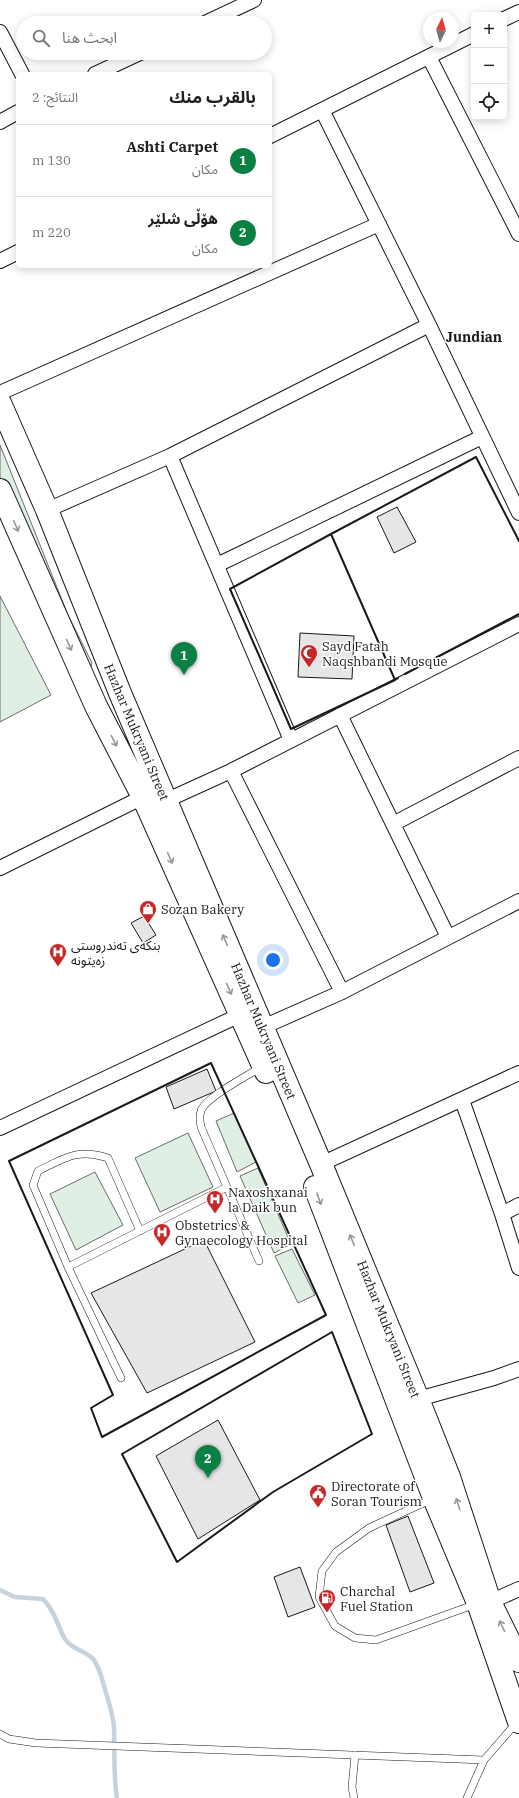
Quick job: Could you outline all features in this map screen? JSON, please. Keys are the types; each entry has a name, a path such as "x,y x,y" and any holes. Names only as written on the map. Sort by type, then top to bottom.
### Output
{"highway":[{"name":"Hazhar Mukryani Street","path":"0,403 47,510 120,693 321,1164 450,1477 484,1602 519,1721"},
{"name":"Hazhar Mukryani Street","path":"0,490 96,706 142,797 300,1148 362,1314 434,1498 484,1602 519,1661"},
{"path":"96,706 120,693"}],"street":[{"path":"220,16 254,0"},
{"path":"507,18 519,12"},
{"path":"0,32 21,72"},
{"path":"272,135 471,36"},
{"path":"428,57 519,234"},
{"path":"99,72 125,60"},
{"path":"322,110 429,326 519,513"},
{"path":"0,122 16,113"},
{"path":"0,393 378,224"},
{"path":"0,261 16,253"},
{"path":"47,510 170,456 429,326"},
{"path":"217,565 482,437"},
{"path":"170,456 292,740"},
{"path":"166,801 231,771 519,624"},
{"path":"340,716 448,937"},
{"path":"393,824 519,758"},
{"path":"231,771 342,992"},
{"path":"0,868 142,797"},
{"path":"263,1027 342,992 519,901"},
{"path":"0,1128 240,1015"},
{"path":"321,1164 519,1073"},
{"path":"462,1100 502,1214 519,1268"},
{"path":"502,1214 519,1205"},
{"path":"418,1399 494,1378 519,1369"},
{"path":"484,1602 519,1589"}],"lane":[{"path":"259,1261 201,1127 201,1110 208,1101 263,1066"},
{"path":"121,1378 68,1267 33,1185 38,1171 72,1155 93,1153 108,1158 140,1232"},
{"path":"68,1267 227,1187"},
{"path":"434,1498 369,1528 336,1552 322,1571 319,1597 335,1626 355,1638 376,1640 484,1602"},
{"path":"467,1798 484,1760 519,1721"},
{"path":"0,1734 9,1739 36,1743 484,1760"},
{"path":"354,1798 352,1787 355,1755"}],"green space":[{"path":"0,445 68,615 92,663 90,669 19,526 0,478"},
{"path":"0,596 51,695 0,722"},
{"path":"234,1113 256,1162 237,1172 216,1121"},
{"path":"188,1133 213,1187 160,1212 135,1158"},
{"path":"258,1168 291,1244 274,1253 240,1176"},
{"path":"95,1172 123,1225 76,1250 50,1194"},
{"path":"292,1249 315,1295 298,1303 275,1256"}],"building":[{"path":"397,507 416,542 394,553 377,517"},
{"path":"300,633 354,636 352,679 298,677"},
{"path":"144,916 156,935 143,943 131,923"},
{"path":"207,1069 216,1091 174,1109 166,1087"},
{"path":"204,1240 255,1342 147,1393 91,1293"},
{"path":"218,1420 260,1500 198,1539 156,1456"},
{"path":"408,1516 434,1583 410,1592 386,1525"},
{"path":"300,1567 315,1607 288,1617 274,1577"}],"waterway":[{"path":"0,1590 15,1597 43,1599 56,1618 62,1634 68,1643 87,1654 96,1663 110,1707 113,1722 117,1798"}],"wall":[{"path":"398,678 395,680 331,534 476,457 519,541"},
{"path":"331,534 395,680 291,729 230,589 331,534"},
{"path":"405,674 519,614"},
{"path":"211,1063 326,1315 102,1437 91,1408 113,1395 9,1161 211,1063"},
{"path":"332,1332 372,1434 273,1492 177,1562 122,1454 332,1332"}],"place":[{"name":"Sayd Fatah Naqshbandi Mosque","path":"309,668"},
{"name":"Ashti Carpet","path":"184,675"},
{"name":"Sozan Bakery","path":"148,924"},
{"name":"بنکەی تەندروستی زەیتونە","path":"58,967"},
{"name":"Naxoshxanai la Daik bun","path":"215,1214"},
{"name":"Obstetrics & Gynaecology Hospital","path":"162,1247"},
{"name":"هۆڵی شلێر","path":"208,1478"},
{"name":"Directorate of Soran Tourism","path":"318,1508"},
{"name":"Charchal Fuel Station","path":"327,1613"}],"district":[{"name":"Jundian","path":"474,337"}]}
